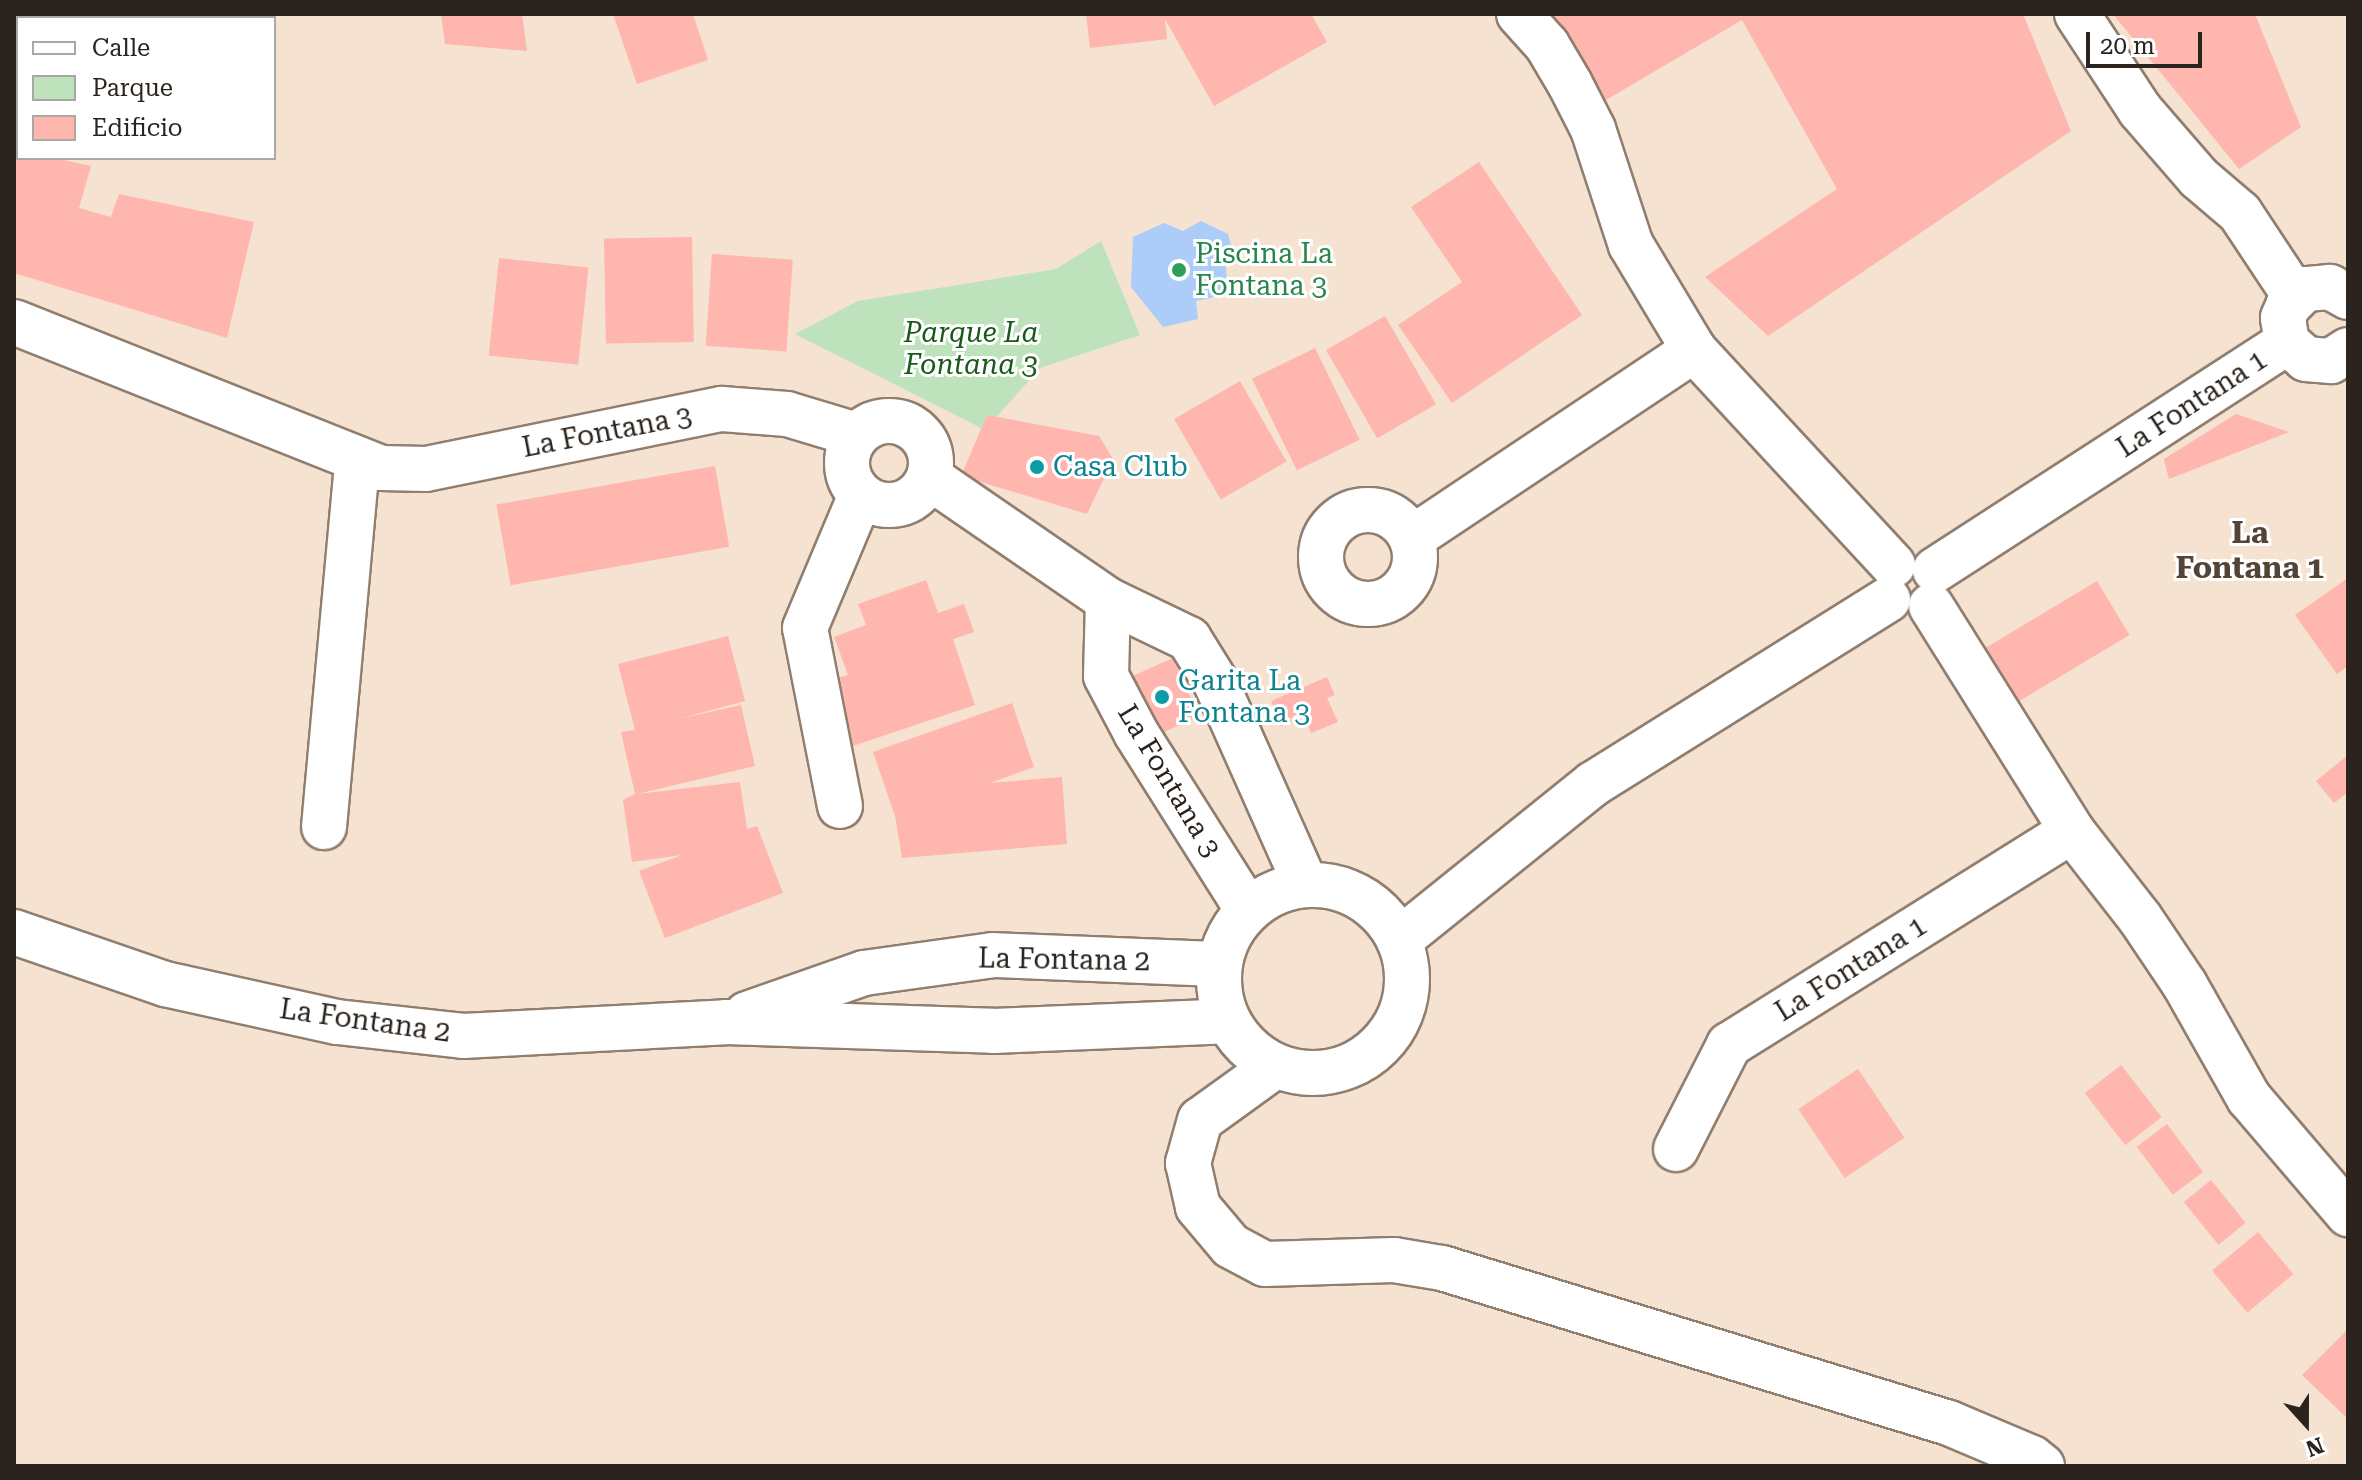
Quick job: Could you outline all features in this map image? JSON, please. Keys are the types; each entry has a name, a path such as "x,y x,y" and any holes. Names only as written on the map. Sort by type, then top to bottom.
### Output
{"street":[{"path":"1519,14 1547,45 1570,84 1593,129 1631,245 1694,350 1912,585 2072,831 2140,918 2185,985 2249,1098 2348,1214"},
{"path":"2077,14 2140,110 2199,178 2240,213 2295,296"},
{"path":"2346,359 2318,362 2295,352 2287,342 2283,318 2295,296 2318,286 2330,287 2348,297"},
{"name":"La Fontana 3","path":"14,322 381,468 426,469 722,409 787,414 857,435"},
{"name":"La Fontana 1","path":"1392,930 1593,784 1912,585 2287,342"},
{"path":"1412,538 1694,350"},
{"path":"880,422 905,424 925,440 930,452 929,477 921,491 908,501 892,505 875,503 861,495 847,472 846,459 857,435 880,422"},
{"path":"324,827 357,461"},
{"path":"929,477 1108,600 1189,639 1215,681 1306,885"},
{"path":"840,806 805,628 861,495"},
{"name":"La Fontana 3","path":"1108,600 1106,676 1136,733 1248,910"},
{"name":"La Fontana 1","path":"1676,1149 1729,1045 2072,831"},
{"path":"1306,885 1342,889 1359,896 1392,930 1407,968 1406,996 1396,1023 1379,1045 1357,1062 1330,1072 1302,1073 1275,1066 1237,1037 1227,1021 1219,996 1219,964 1230,934 1248,910 1275,893 1306,885"},
{"name":"La Fontana 2","path":"14,932 165,984 337,1022 463,1036 726,1022 993,1031 1227,1021"},
{"name":"La Fontana 2","path":"726,1022 864,973 993,955 1219,964"},
{"path":"1275,1066 1200,1120 1188,1163 1198,1207 1231,1246 1265,1264 1394,1260 1442,1268 1949,1423 2032,1458 2042,1466"}],"green space":[{"name":"Parque La Fontana 3","path":"1101,241 1140,335 1040,368 985,430 795,334 858,301 1056,269"}],"water":[{"name":"Piscina La Fontana 3","path":"1201,221 1228,234 1233,252 1225,262 1227,278 1215,297 1196,301 1198,319 1163,327 1131,287 1133,237 1164,223 1183,231"}],"building":[{"path":"441,14 522,14 527,51 445,44"},
{"path":"613,14 693,14 708,60 637,84"},
{"path":"1086,14 1311,14 1327,42 1214,106 1165,19 1167,39 1090,48"},
{"path":"1537,14 2023,14 2071,131 1768,336 1705,277 1837,189 1742,20 1594,107"},
{"path":"2113,14 2255,14 2301,127 2239,169"},
{"path":"14,148 16,160 64,160 91,166 79,208 111,217 119,194 254,222 227,338 14,273"},
{"path":"1479,162 1582,315 1452,403 1398,325 1462,282 1411,207"},
{"path":"692,237 694,342 606,344 604,239"},
{"path":"712,254 793,260 786,351 706,346"},
{"path":"499,258 589,267 578,365 489,355"},
{"path":"1385,316 1436,404 1377,438 1326,350"},
{"path":"1315,348 1360,440 1297,470 1252,379"},
{"path":"1240,381 1286,462 1221,500 1174,419"},
{"path":"2236,414 2289,432 2169,479 2164,459"},
{"name":"Casa Club","path":"987,415 1099,436 1113,459 1087,514 961,476"},
{"path":"715,466 729,547 511,585 496,505"},
{"path":"2348,578 2348,666 2337,674 2295,615"},
{"path":"926,580 938,613 964,604 974,632 953,639 975,705 853,746 831,680 848,675 834,637 866,625 858,604"},
{"path":"2097,581 2129,635 2009,707 1977,653"},
{"path":"728,636 745,701 678,719 741,705 755,766 637,794 740,782 747,829 757,826 783,893 665,938 639,871 682,855 632,862 623,800 635,794 621,732 635,730 618,664"},
{"name":"Garita La Fontana 3","path":"1173,658 1199,716 1152,737 1126,679"},
{"path":"1327,677 1335,695 1327,698 1338,722 1311,733 1304,716 1282,726 1271,701"},
{"path":"1012,703 1034,767 990,783 1062,777 1067,844 902,858 895,816 873,752"},
{"path":"2348,755 2348,792 2334,803 2316,781"},
{"path":"2121,1065 2162,1117 2125,1145 2085,1093"},
{"path":"1858,1069 1904,1138 1845,1178 1798,1109"},
{"path":"2167,1124 2203,1172 2173,1195 2137,1147"},
{"path":"2211,1180 2246,1223 2218,1245 2184,1202"},
{"path":"2258,1232 2293,1274 2247,1313 2212,1271"},
{"path":"2348,1329 2348,1419 2302,1375"}],"place":[{"name":"Piscina La Fontana 3","path":"1179,270"},
{"name":"Casa Club","path":"1037,467"},
{"name":"Garita La Fontana 3","path":"1162,697"}],"district":[{"name":"La Fontana 1","path":"2250,550"}]}
